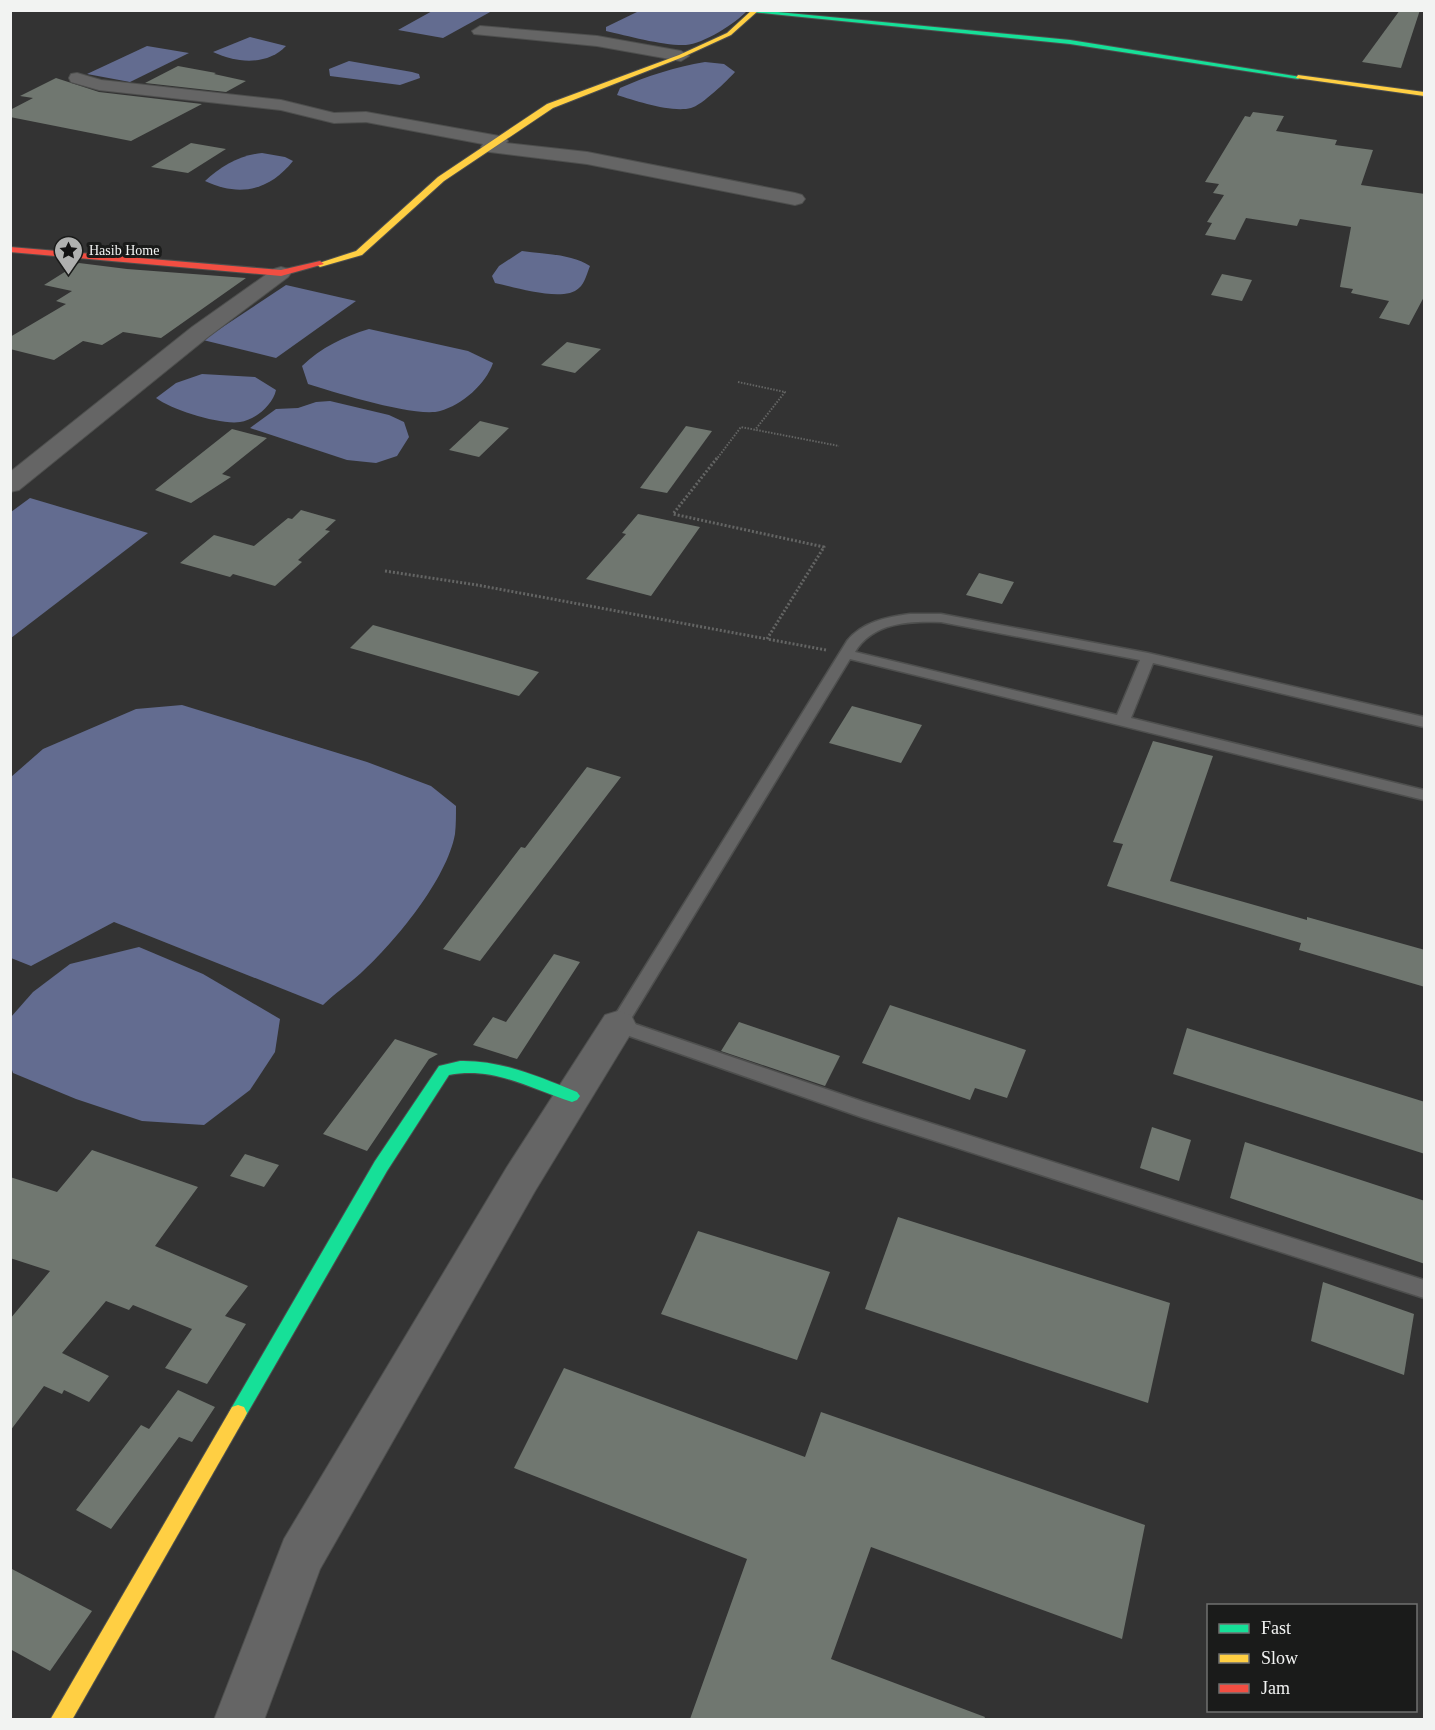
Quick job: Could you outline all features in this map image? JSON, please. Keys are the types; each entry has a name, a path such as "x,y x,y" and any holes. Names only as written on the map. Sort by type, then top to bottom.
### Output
{"street":[{"path":"10,249 281,273 321,266 359,253 441,179 550,106 681,56 729,34 755,11 1070,42 1238,69 1425,94"},
{"path":"480,31 597,41 681,56"},
{"path":"76,78 99,85 281,105 334,118 366,117 494,144 586,158 795,199"},
{"path":"10,485 200,332 281,273"},
{"path":"239,1719 301,1557 572,1096 618,1025"},
{"path":"60,1719 381,1166 444,1070 456,1064 494,1068 572,1096"}],"lane":[{"path":"1425,722 1148,657 941,618 911,617 877,626 860,636 846,654 618,1025 861,1109 1425,1289"},
{"path":"846,654 1425,795"},
{"path":"1122,722 1148,657"}],"path":[{"path":"738,382 785,392 755,430"},
{"path":"767,639 824,547 673,514 741,427 839,446"},
{"path":"385,571 477,585 846,654"}],"water":[{"path":"434,10 492,11 443,38 398,30"},
{"path":"639,11 747,11 719,32 686,45 657,42 606,31 606,27"},
{"path":"250,37 286,46 270,57 251,61 231,59 213,52"},
{"path":"147,46 189,53 130,82 87,74"},
{"path":"349,61 412,72 419,74 420,78 400,85 330,76 329,69"},
{"path":"705,62 724,64 735,72 707,98 691,108 664,108 617,95 620,88 640,80 672,69"},
{"path":"262,153 285,157 293,161 274,179 253,188 230,189 205,181 231,162"},
{"path":"522,251 566,257 590,266 579,288 562,294 539,293 495,283 492,276 499,266"},
{"path":"286,285 356,301 276,358 203,340"},
{"path":"369,329 468,351 493,363 485,379 472,393 457,404 440,411 395,408 308,384 302,366 333,343"},
{"path":"202,374 255,377 276,390 271,401 262,411 240,422 196,416 156,398 176,383"},
{"path":"330,401 389,415 404,422 409,437 397,456 376,463 347,460 250,428 276,409 298,408 316,402"},
{"path":"30,498 148,533 11,638 11,512"},
{"path":"182,705 367,762 431,786 456,806 455,834 450,852 431,890 389,945 361,973 323,1005 114,922 31,966 11,958 11,777 43,749 136,709"},
{"path":"139,947 203,974 280,1019 275,1052 250,1090 204,1125 142,1121 76,1099 13,1073 10,1064 11,1017 33,992 70,964"}],"building":[{"path":"1400,10 1420,10 1401,68 1362,62"},
{"path":"178,66 246,81 226,92 145,83"},
{"path":"56,78 99,92 202,104 131,141 10,117 10,110 33,98 20,96"},
{"path":"1253,112 1284,116 1276,131 1337,140 1335,145 1373,150 1361,185 1425,194 1425,295 1409,325 1379,318 1389,301 1351,293 1353,289 1340,287 1351,227 1300,219 1297,226 1246,218 1235,240 1205,235 1212,223 1207,222 1224,195 1213,193 1219,184 1205,182 1245,116 1250,117"},
{"path":"191,143 226,149 188,173 151,167"},
{"path":"79,263 246,278 161,338 123,332 102,345 83,341 54,360 10,349 10,337 66,304 56,301 72,291 44,285"},
{"path":"1222,274 1252,280 1242,301 1211,295"},
{"path":"567,342 601,349 575,373 541,365"},
{"path":"480,421 509,428 479,457 449,450"},
{"path":"686,426 712,431 667,493 640,488"},
{"path":"232,429 267,438 222,474 231,477 191,503 155,490"},
{"path":"301,510 336,520 325,530 330,531 298,560 302,562 275,586 233,574 230,577 180,563 214,535 254,546"},
{"path":"638,514 700,527 651,596 586,579 626,534 622,533"},
{"path":"979,573 1014,582 1002,604 966,595"},
{"path":"373,625 539,672 519,696 350,648"},
{"path":"852,706 922,725 901,763 829,743"},
{"path":"1153,741 1213,756 1170,881 1307,920 1307,917 1425,950 1425,987 1299,950 1301,943 1107,886 1123,844 1113,842"},
{"path":"587,767 621,777 480,961 443,949 521,847 525,848"},
{"path":"554,954 580,962 517,1059 473,1045 493,1017 506,1022"},
{"path":"890,1005 1026,1050 1007,1098 975,1088 970,1100 862,1063"},
{"path":"739,1022 840,1056 825,1086 721,1051"},
{"path":"1187,1028 1425,1102 1425,1154 1173,1074"},
{"path":"395,1039 438,1054 429,1059 367,1151 323,1134"},
{"path":"1152,1127 1191,1140 1179,1181 1140,1168"},
{"path":"1245,1142 1425,1201 1425,1264 1230,1198"},
{"path":"92,1150 198,1187 155,1246 248,1286 225,1316 246,1324 207,1384 165,1368 192,1329 133,1305 129,1310 106,1301 62,1353 109,1376 89,1402 64,1390 62,1394 44,1386 10,1431 10,1319 50,1271 10,1258 10,1177 57,1192"},
{"path":"245,1154 279,1165 264,1187 230,1176"},
{"path":"898,1217 1170,1303 1148,1403 865,1309"},
{"path":"698,1231 830,1272 797,1360 661,1314"},
{"path":"1323,1282 1414,1314 1404,1375 1311,1341"},
{"path":"564,1368 805,1457 821,1412 1145,1525 1122,1639 871,1547 831,1659 985,1717 984,1719 690,1719 747,1559 514,1468"},
{"path":"178,1390 215,1407 192,1442 179,1437 111,1529 76,1510 141,1425 149,1429"},
{"path":"10,1568 92,1611 50,1671 10,1649"}],"traffic: fast":[{"path":"754,12 1070,42 1298,77"},
{"path":"238,1413 381,1166 444,1070 477,1066 493,1069 526,1078 572,1096"}],"traffic: slow":[{"path":"320,264 359,253 441,179 550,106 681,56 729,34 756,10"},
{"path":"1298,77 1424,94"},
{"path":"60,1720 238,1413"}],"traffic: jam":[{"path":"10,249 281,273 320,264"}],"place":[{"name":"Hasib Home","path":"68,276"}]}
